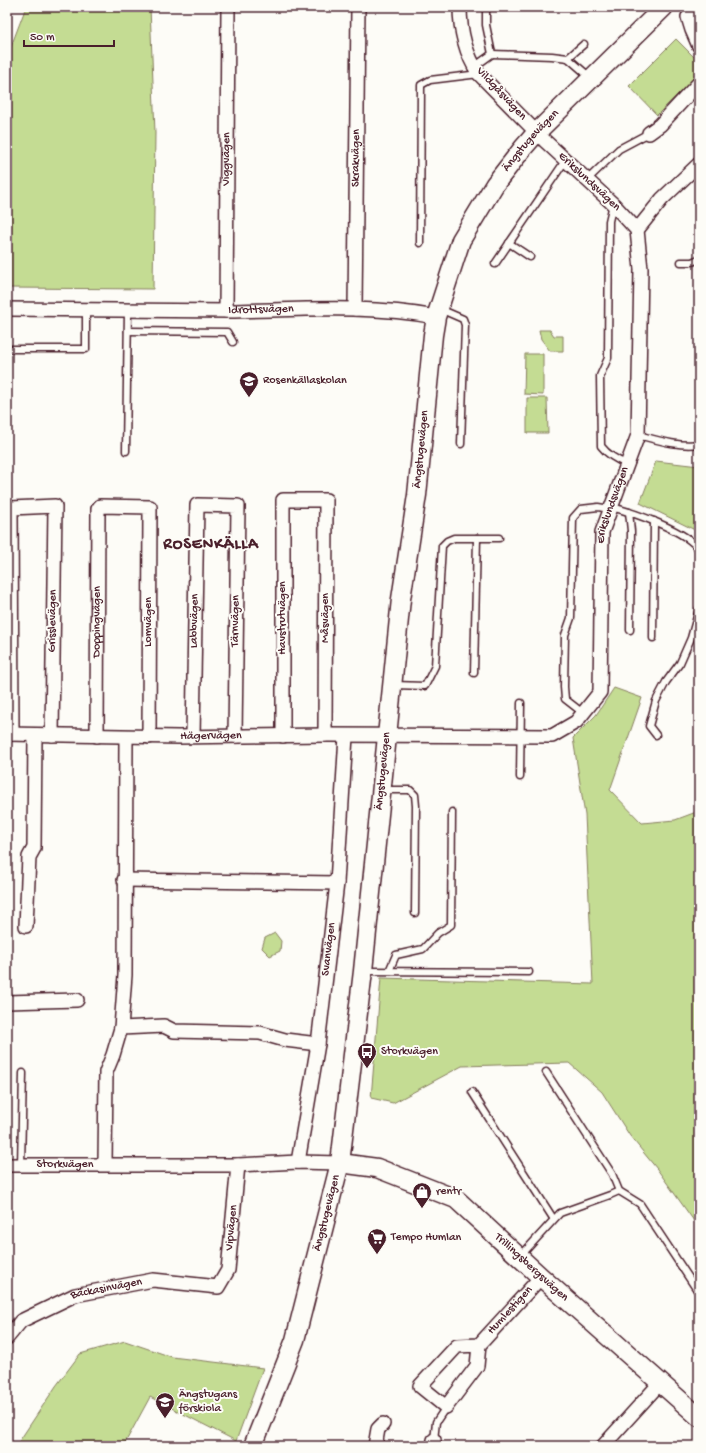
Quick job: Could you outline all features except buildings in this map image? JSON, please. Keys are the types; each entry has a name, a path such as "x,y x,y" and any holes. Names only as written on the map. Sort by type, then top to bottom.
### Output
{"street":[{"name":"Viggvägen","path":"226,311 228,7"},
{"name":"Skrakvägen","path":"355,309 358,7"},
{"name":"Vildgåsvägen","path":"460,7 462,33 467,51 477,70 537,132"},
{"name":"Ängstugevägen","path":"253,1446 295,1340 340,1162 363,971 401,599 416,495 433,335 437,313 461,240 495,184 537,132 664,7"},
{"path":"698,7 688,17 699,46"},
{"path":"649,133 660,125 699,83"},
{"name":"Erikslundsvägen","path":"387,736 552,736 576,722 600,692 602,532 638,435 641,269 637,230 613,204 565,161 537,132"},
{"path":"637,230 662,199 699,164"},
{"name":"Idrottsvägen","path":"7,309 226,311 355,309 437,313"},
{"name":"Måsvägen","path":"283,500 326,500 325,735"},
{"name":"Havstrutvägen","path":"283,500 283,736"},
{"name":"Tärnvägen","path":"197,505 238,506 235,736"},
{"name":"Labbvägen","path":"193,736 197,505"},
{"name":"Grisslevägen","path":"9,734 12,508 55,506 52,735"},
{"name":"Lomvägen","path":"98,509 100,506 150,507 149,737"},
{"name":"Doppingvägen","path":"97,736 98,509"},
{"name":"Hägervägen","path":"9,734 126,737 325,735 387,736"},
{"path":"26,926 28,857 34,848 35,735"},
{"name":"Svanvägen","path":"298,1162 318,1044 337,883 346,736"},
{"path":"105,1164 106,1072 121,1028 124,975 126,737"},
{"path":"124,880 337,883"},
{"path":"7,1002 77,1000"},
{"path":"121,1028 164,1026 174,1031 260,1033 285,1040 318,1044"},
{"name":"Storkvägen","path":"7,1165 238,1165 298,1162 340,1162"},
{"name":"Trillingsbergsvägen","path":"340,1162 377,1168 456,1199 541,1277 699,1417"},
{"name":"Vipvägen","path":"218,1287 228,1270 238,1165"},
{"name":"Humlestigen","path":"479,1345 457,1346 420,1386 446,1407 477,1366 479,1345 541,1277"},
{"name":"Bäckasinvägen","path":"7,1338 20,1321 75,1295 153,1280 218,1287"},
{"path":"603,1446 661,1382"},
{"path":"375,1446 378,1429 383,1424"}],"lane":[{"path":"486,7 486,26 492,54"},
{"path":"568,58 584,44"},
{"path":"420,243 421,85 430,80 477,70 492,54 568,58 592,79"},
{"path":"587,180 619,149 649,133"},
{"path":"495,264 565,161"},
{"path":"613,204 609,221 608,358 600,376 600,446 607,454 627,464"},
{"path":"509,243 530,256"},
{"path":"681,262 692,262 699,258"},
{"path":"7,350 86,349 86,310"},
{"path":"126,451 128,310"},
{"path":"437,313 463,319 465,326 461,444"},
{"path":"128,331 227,332 233,342"},
{"path":"638,435 690,445 699,444"},
{"path":"582,713 566,699 564,687 565,635 571,618 573,518 581,509 587,507 611,508 629,512 654,521 687,539 699,550"},
{"path":"629,512 631,531 630,630"},
{"path":"653,638 654,521"},
{"path":"393,685 425,686 435,666 442,546 447,540 454,538 499,538"},
{"path":"474,673 477,538"},
{"path":"656,735 649,726 656,701 666,682 680,663 699,609"},
{"path":"520,778 521,703"},
{"path":"382,790 410,790 415,795 415,913"},
{"path":"389,971 396,955 423,949 438,933 451,925 452,812"},
{"path":"363,971 529,972"},
{"path":"546,1072 612,1174 619,1191 640,1204 699,1293"},
{"path":"21,1165 23,1073"},
{"path":"472,1092 553,1218"},
{"path":"521,1259 526,1250 553,1218 560,1212 619,1191"},
{"path":"434,1443 436,1422 446,1407"}],"green space":[{"path":"26,7 150,7 155,133 153,289 7,288 7,57"},
{"path":"676,39 699,62 699,73 657,115 629,86"},
{"path":"539,330 550,330 554,336 563,336 563,351 550,351 541,339"},
{"path":"525,354 543,354 543,395 524,394"},
{"path":"527,398 547,398 548,433 527,433"},
{"path":"656,461 699,466 699,532 640,503"},
{"path":"614,688 642,698 610,790 642,823 675,820 699,811 699,1228 657,1169 630,1136 602,1092 569,1063 462,1066 393,1103 371,1098 381,978 593,984 585,815 573,738 596,715"},
{"path":"275,933 281,941 280,951 270,956 262,948 265,938"},
{"path":"125,1341 172,1357 263,1368 236,1441 150,1397 125,1443 125,1446 16,1446 56,1386 80,1354"}],"place":[{"name":"Rosenkällaskolan","path":"249,398"},
{"name":"Storkvägen","path":"367,1069"},
{"name":"rentr","path":"422,1209"},
{"name":"Tempo Humlan","path":"377,1255"},
{"name":"Ängstugans förskiola","path":"165,1419"}],"district":[{"name":"ROSENKÄLLA","path":"211,545"}]}
